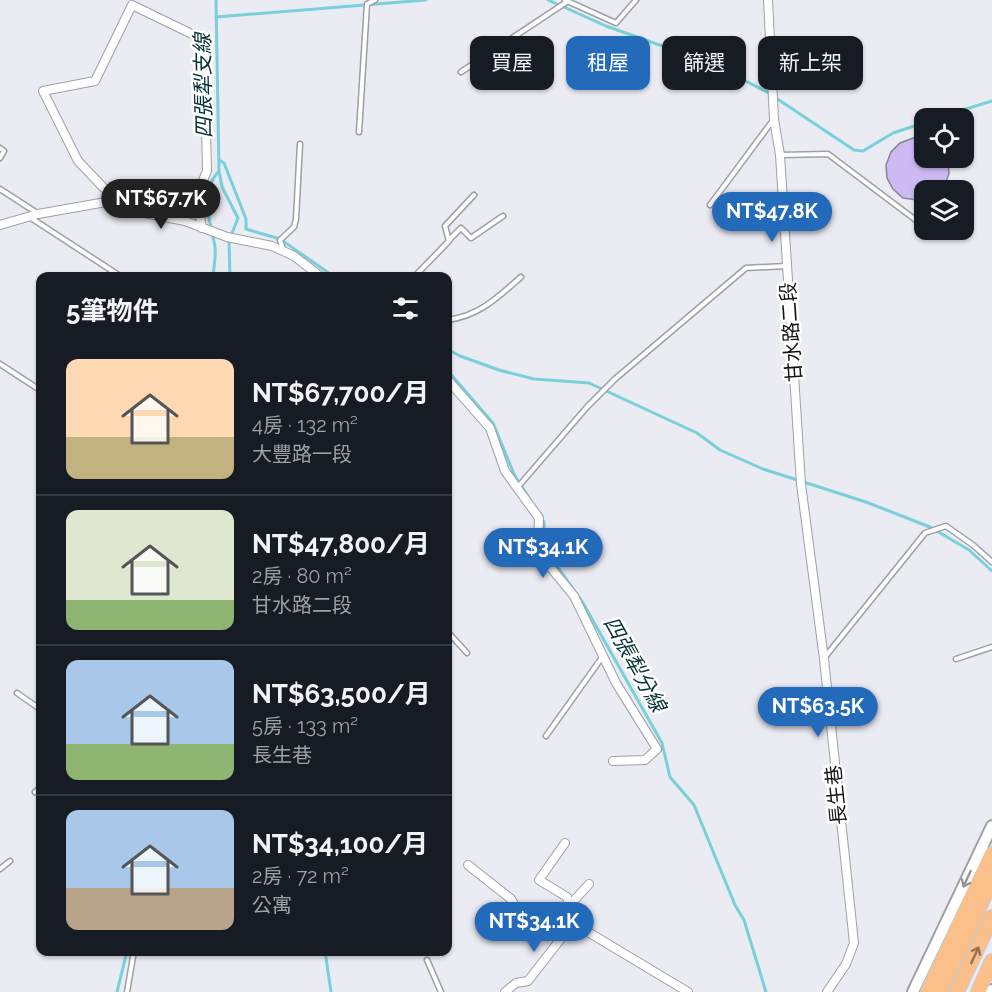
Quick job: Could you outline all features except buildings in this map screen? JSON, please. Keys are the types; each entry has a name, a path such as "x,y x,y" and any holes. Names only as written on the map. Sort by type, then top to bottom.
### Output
{"highway":[{"path":"928,992 992,854"},
{"path":"940,992 992,880"},
{"path":"957,992 992,917"},
{"path":"978,992 992,961"}],"street":[{"name":"甘水路二段","path":"768,0 774,119 780,154 801,484"},
{"path":"124,209 78,161 43,90 94,81 132,5 198,36 204,43 207,171 201,183 198,211 202,228"},
{"path":"0,225 106,202 124,209 185,221 227,237 283,250 314,272"},
{"path":"452,386 490,428 505,471 539,518 538,545 546,562 574,596 616,683 657,749 645,760 613,761"},
{"name":"長生巷","path":"801,484 824,659 854,943 846,964 827,992"},
{"path":"913,992 992,826"},
{"path":"566,843 539,880 567,897 572,914"},
{"path":"468,865 511,899 521,916 529,918 572,914 688,992"},
{"path":"505,992 516,983 528,981 572,914 588,884"}],"lane":[{"path":"360,132 365,80 365,18 368,4 375,0"},
{"path":"461,72 567,1 616,23 636,0"},
{"path":"710,205 774,119"},
{"path":"283,250 280,240 294,227 296,219 300,144"},
{"path":"0,148 4,151 0,158"},
{"path":"780,154 828,154 914,219"},
{"path":"0,189 34,216 114,272"},
{"path":"449,241 445,226 474,195"},
{"path":"419,272 461,228 471,238 503,216"},
{"path":"516,489 586,407 615,379 746,268 786,266"},
{"path":"452,319 470,316 486,308 521,277"},
{"path":"0,364 36,387"},
{"path":"824,659 925,533 946,526 992,562"},
{"path":"452,636 467,653"},
{"path":"956,659 992,647"},
{"path":"546,736 604,655"},
{"path":"17,693 36,706"},
{"path":"0,869 10,861"},
{"path":"127,992 133,956"},
{"path":"426,960 441,992"}],"waterway":[{"name":"四張犁支線","path":"216,0 219,171 222,187 238,218 229,241 230,272"},
{"path":"216,17 426,0"},
{"path":"548,0 606,26 713,64 767,92 854,150 863,151 893,133 914,126"},
{"path":"969,108 992,101"},
{"name":"四張犁分線","path":"219,160 224,163 246,219 246,229 280,239 327,272"},
{"path":"213,272 215,247 207,198 212,180 219,171"},
{"path":"452,352 499,370 534,379 589,383 697,433 720,450 763,469 866,502 930,527 969,550 992,571"},
{"name":"四張犁分線","path":"452,376 493,423 514,474 531,501"},
{"name":"四張犁分線","path":"541,517 544,522 544,547 583,603 662,743 670,777 694,805 735,905 744,920 766,992"},
{"path":"117,992 126,956"},
{"path":"326,956 331,992"}]}
